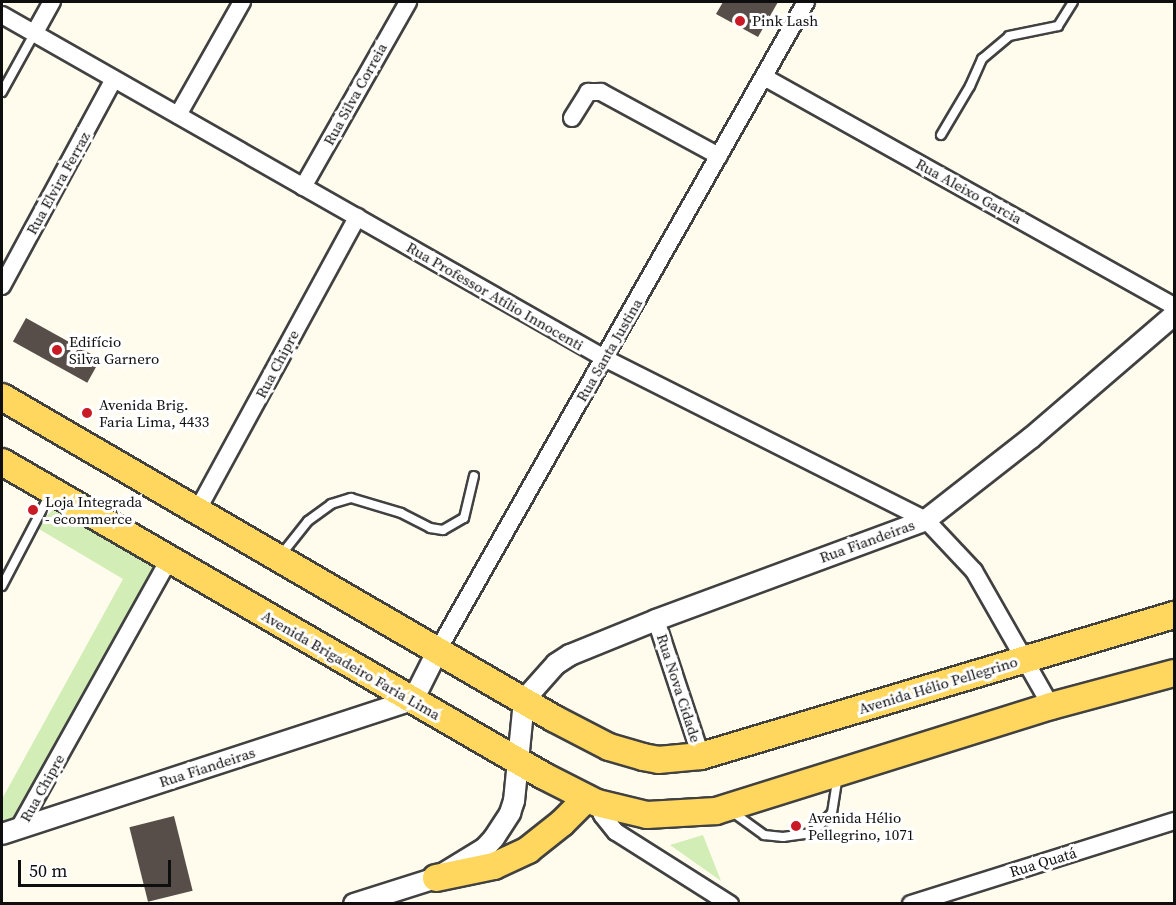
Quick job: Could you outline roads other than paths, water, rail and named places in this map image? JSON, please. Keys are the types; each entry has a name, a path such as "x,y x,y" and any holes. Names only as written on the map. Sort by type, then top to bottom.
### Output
{"main road":[{"path":"2,397 585,735 628,754 658,760 701,756"},
{"name":"Avenida Brigadeiro Faria Lima","path":"2,462 519,763 592,800 647,815 721,809"},
{"name":"Avenida Hélio Pellegrino","path":"701,756 1174,615"},
{"path":"721,809 1051,706 1174,673"},
{"path":"436,878 494,866 528,850 592,800"}],"street":[{"path":"34,34 52,2"},
{"path":"178,115 242,2"},
{"name":"Rua Silva Correia","path":"303,187 408,2"},
{"name":"Rua Santa Justina","path":"413,700 438,650 806,2"},
{"name":"Rua Professor Atílio Innocenti","path":"2,15 604,358 926,519 974,571 1051,706"},
{"name":"Rua Aleixo Garcia","path":"764,77 1174,306"},
{"name":"Rua Elvira Ferraz","path":"2,286 6,267 114,80"},
{"path":"572,118 588,92 601,92 720,156"},
{"name":"Rua Chipre","path":"197,511 357,217"},
{"name":"Rua Fiandeiras","path":"524,700 545,674 570,655 656,620 926,519 1031,438 1174,315"},
{"name":"Rua Chipre","path":"10,831 169,560"},
{"name":"Rua Nova Cidade","path":"656,620 701,756"},
{"name":"Rua Fiandeiras","path":"10,831 413,700"},
{"path":"354,903 436,878 485,848 503,826 514,801 524,700"},
{"path":"592,800 607,824 616,832 730,903"},
{"name":"Rua Quatá","path":"911,903 1174,820"}],"lane":[{"path":"942,135 970,86 982,58 1009,36 1058,26 1073,2"},
{"path":"2,92 34,34"},
{"path":"278,558 308,520 331,504 351,498 401,513 430,528 443,530 464,518 474,476"},
{"path":"2,586 51,492"},
{"path":"721,809 764,835 783,837 812,833 832,813 839,772"}],"place":[{"name":"Pink Lash","path":"740,21"},
{"name":"Edifício Silva Garnero","path":"57,350"},
{"name":"Avenida Brig. Faria Lima, 4433","path":"87,413"},
{"name":"Loja Integrada - ecommerce","path":"33,510"},
{"name":"Avenida Hélio Pellegrino, 1071","path":"796,826"}]}
